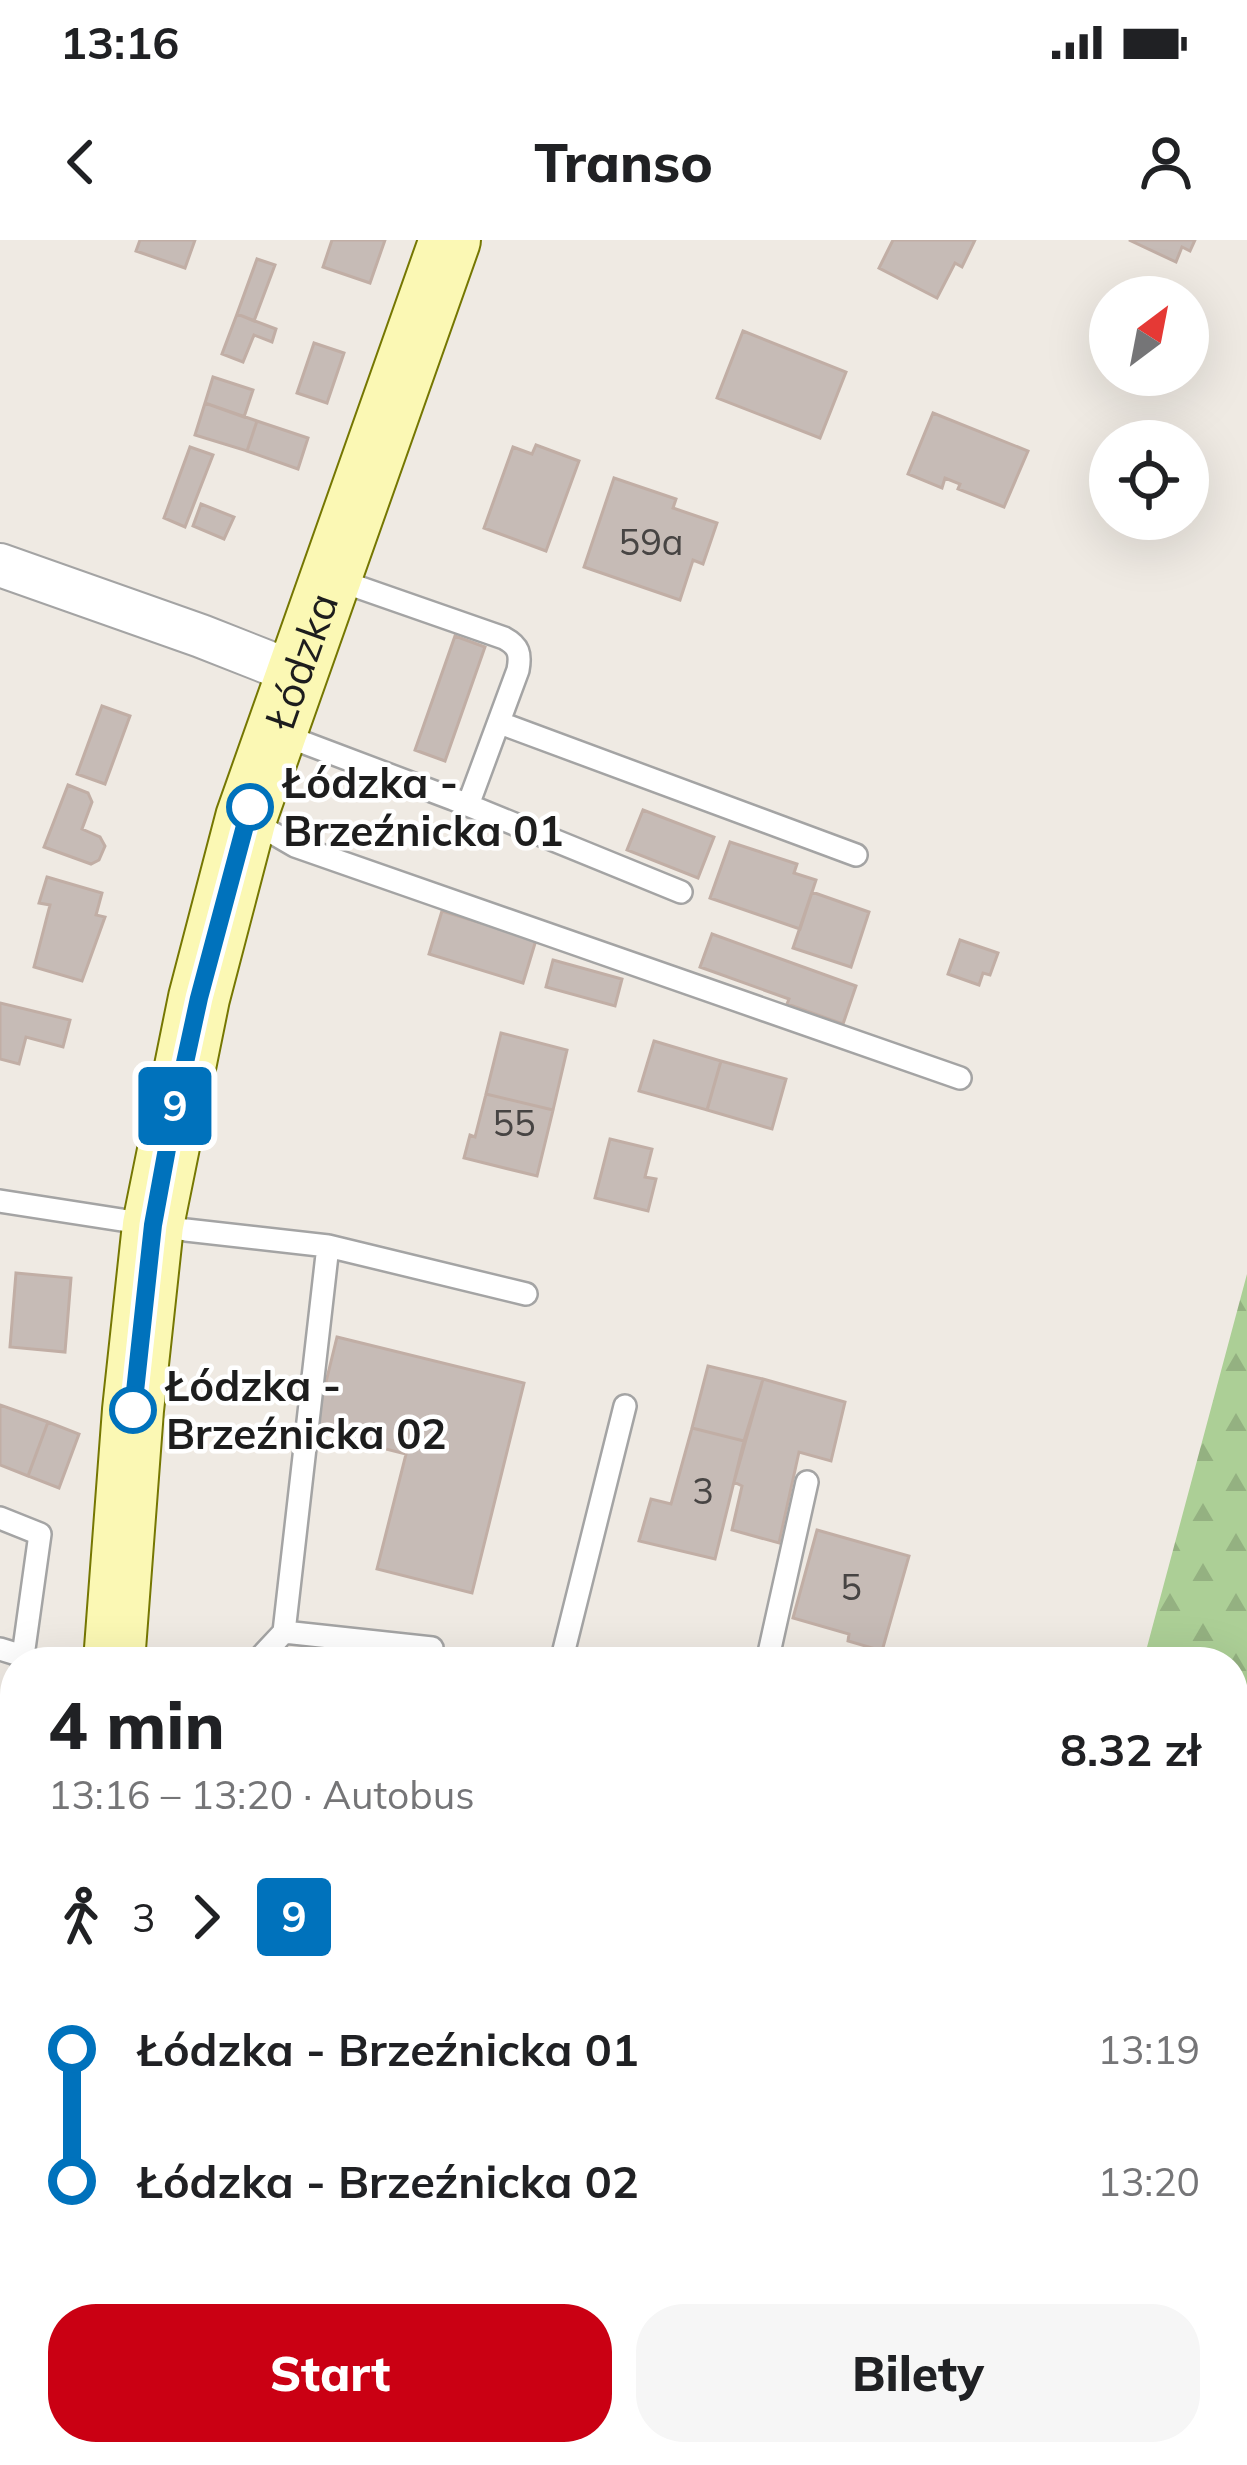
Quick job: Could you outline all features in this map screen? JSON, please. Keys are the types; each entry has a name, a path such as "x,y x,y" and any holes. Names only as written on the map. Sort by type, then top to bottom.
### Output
{"main road":[{"name":"Łódzka","path":"115,1647 153,1225 199,998 246,818 450,240"}],"street":[{"path":"0,565 295,673"}],"lane":[{"path":"332,578 512,642 520,657 468,805"},
{"path":"500,723 856,855"},
{"path":"275,731 681,892"},
{"path":"246,818 295,846 960,1078"},
{"path":"0,1201 328,1246 526,1294"},
{"path":"270,1647 284,1632 328,1246"},
{"path":"566,1647 625,1406"},
{"path":"770,1647 807,1482"},
{"path":"0,1518 40,1534 25,1647"},
{"path":"284,1632 423,1647"}],"green space":[{"path":"1247,1274 1247,1647 1147,1647"}],"building":[{"path":"140,240 195,240 185,268 136,251"},
{"path":"332,240 385,240 370,283 323,267"},
{"path":"893,240 975,240 962,267 955,263 937,298 879,268"},
{"path":"1129,240 1195,240 1190,251 1182,247 1176,262"},
{"path":"257,259 275,265 254,321 237,314"},
{"path":"237,314 276,329 272,342 254,335 243,362 222,354"},
{"path":"743,331 846,372 820,438 717,398"},
{"path":"314,343 344,353 327,403 297,393"},
{"path":"213,377 253,390 244,417 205,403"},
{"path":"205,403 257,421 247,451 195,435"},
{"path":"933,413 1028,451 1004,507 958,489 960,484 945,478 942,488 908,474"},
{"path":"257,421 308,438 298,469 247,451"},
{"path":"536,445 579,461 546,551 484,528 513,447 532,454"},
{"path":"190,447 213,455 185,527 164,518"},
{"path":"614,478 676,499 673,508 717,523 703,564 693,560 680,600 584,567"},
{"path":"201,504 234,517 224,539 193,526"},
{"path":"455,636 485,647 445,761 415,750"},
{"path":"102,706 130,716 105,784 77,774"},
{"path":"68,785 88,793 92,802 82,829 100,837 105,846 99,860 91,864 44,847"},
{"path":"643,810 714,837 698,878 627,850"},
{"path":"730,842 797,864 794,873 816,880 800,929 710,898"},
{"path":"47,877 102,893 96,915 105,917 82,981 34,967 50,905 39,903"},
{"path":"812,892 869,912 851,967 793,948"},
{"path":"442,911 536,940 523,983 429,954"},
{"path":"712,934 856,986 843,1024 700,967"},
{"path":"960,940 998,953 990,975 983,973 979,985 948,974"},
{"path":"553,960 622,979 615,1006 546,987"},
{"path":"0,1003 70,1020 63,1047 26,1037 19,1064 0,1059"},
{"path":"501,1033 567,1050 553,1110 486,1094"},
{"path":"654,1041 721,1061 707,1110 639,1091"},
{"path":"721,1061 786,1079 772,1129 707,1110"},
{"path":"486,1094 553,1110 537,1176 464,1158"},
{"path":"610,1139 652,1149 645,1177 656,1179 648,1211 595,1198"},
{"path":"16,1273 71,1278 65,1352 10,1347"},
{"path":"337,1337 524,1383 472,1593 377,1569 406,1454 314,1431"},
{"path":"708,1366 763,1379 744,1441 692,1428"},
{"path":"763,1379 845,1402 831,1461 799,1452 779,1543 732,1530 742,1486 734,1482"},
{"path":"0,1405 48,1422 28,1476 0,1465"},
{"path":"48,1422 79,1434 59,1488 28,1476"},
{"path":"692,1428 744,1441 715,1559 639,1541 651,1499 671,1504"},
{"path":"817,1530 909,1556 883,1647 848,1641 849,1634 793,1618"}],"bus line":[{"name":"9","path":"133,1410 153,1225 171,1127 199,998 250,807"}],"place":[{"name":"Łódzka - Brzeźnicka 01","path":"250,807"},
{"name":"Łódzka - Brzeźnicka 02","path":"133,1410"}]}
